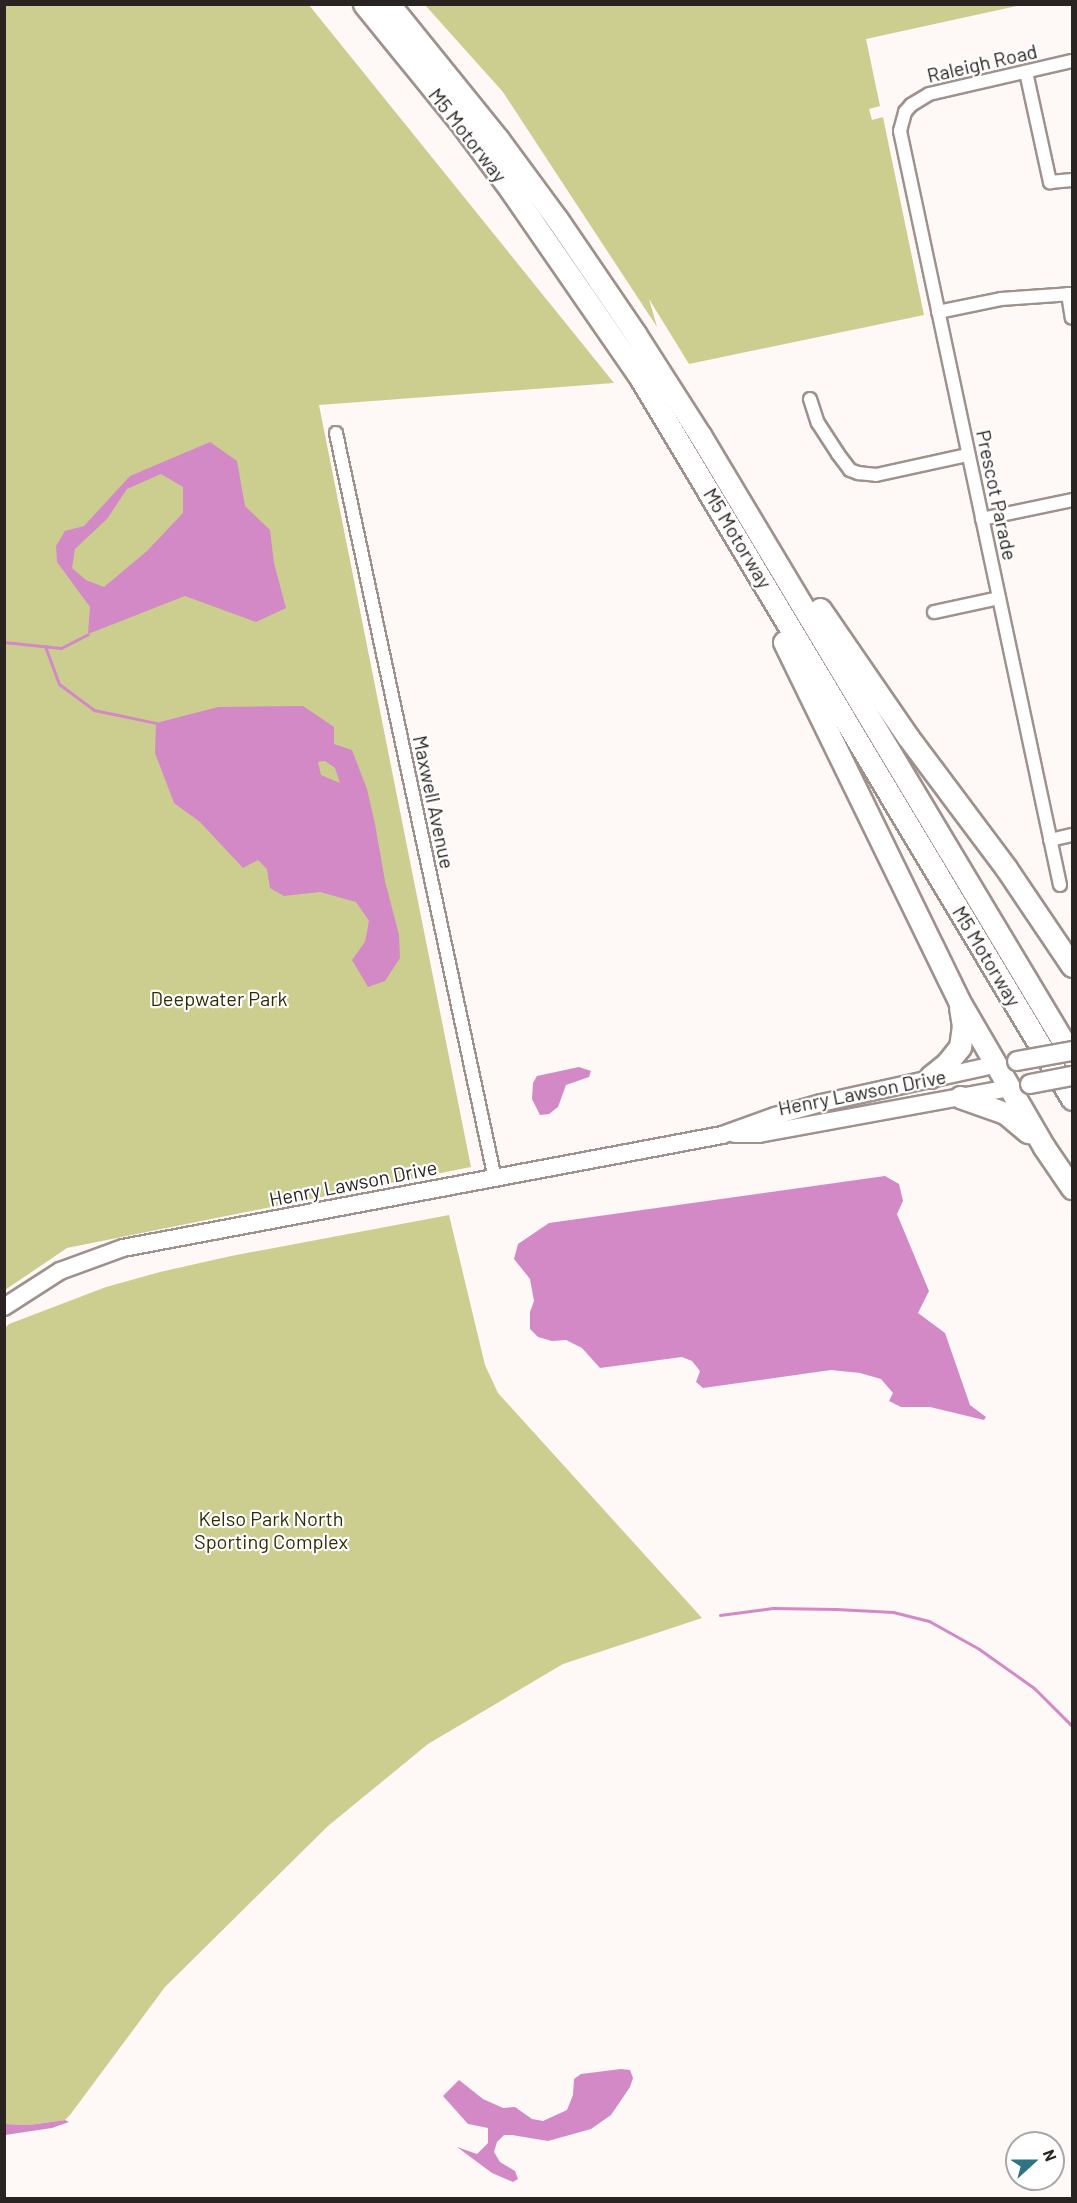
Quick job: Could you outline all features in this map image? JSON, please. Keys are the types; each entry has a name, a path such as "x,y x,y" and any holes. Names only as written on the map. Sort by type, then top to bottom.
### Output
{"highway":[{"name":"M5 Motorway","path":"364,4 463,126 510,189 558,256 659,408 1072,1099"},
{"name":"M5 Motorway","path":"389,4 477,113 557,219 700,435 1072,1056"},
{"path":"659,408 805,682 959,1001 994,1065 1072,1188"},
{"path":"700,435 908,738 1006,868 1072,966"},
{"path":"930,1077 947,1063 960,1047 963,1026 959,1001"},
{"path":"960,1097 1005,1113 1044,1147"}],"main road":[{"path":"1017,1061 1072,1051"},
{"name":"Henry Lawson Drive","path":"4,1306 60,1270 123,1248 722,1135 775,1116 930,1077 994,1065"},
{"path":"1030,1084 1072,1076"},
{"name":"Henry Lawson Drive","path":"722,1135 759,1134 1009,1088"}],"street":[{"name":"Raleigh Road","path":"905,112 920,98 929,94 1072,61"},
{"path":"1026,72 1046,185 1072,180"},
{"name":"Prescot Parade","path":"905,112 900,130 902,141 1060,885"},
{"path":"938,312 1001,299 1070,294 1072,318"},
{"path":"810,399 818,423 838,454 850,470 858,473 876,475 968,455"},
{"name":"Maxwell Avenue","path":"336,433 495,1179"},
{"path":"982,519 1072,500"},
{"path":"934,612 999,598"},
{"path":"1050,840 1072,835"}],"green space":[{"name":"Deepwater Park","path":"5,5 309,5 614,383 319,405 471,1167 67,1248 5,1290"},
{"path":"425,5 1022,5 866,39 880,106 869,109 872,120 883,117 924,315 689,364 649,299 657,327 503,92"},
{"name":"Kelso Park North Sporting Complex","path":"449,1215 485,1365 498,1393 702,1618 563,1664 428,1744 328,1826 165,1987 65,2120 29,2125 5,2124 5,1328 9,1324 106,1287 160,1272 231,1256"}],"shaded area":[{"path":"210,442 237,461 245,506 270,530 274,563 286,608 256,622 185,596 88,634 90,607 57,562 56,546 65,531 84,526 130,476","holes":["161,474 183,487 183,513 147,551 104,587 86,580 72,568 75,549 107,519 127,489"]},
{"path":"303,706 334,727 334,744 352,750 367,789 385,881 399,935 400,958 385,981 368,987 352,960 365,942 369,921 356,902 320,892 284,896 270,888 267,869 258,860 243,868 200,822 174,803 155,753 156,723 218,707","holes":["325,761 335,768 340,783 321,775 318,762"]},
{"path":"579,1067 591,1071 589,1077 566,1085 558,1107 549,1114 540,1115 532,1099 533,1083 537,1076"},
{"path":"885,1176 899,1184 903,1201 897,1214 929,1291 918,1313 945,1333 970,1405 986,1417 984,1420 930,1407 901,1407 889,1401 893,1393 881,1379 860,1373 831,1370 703,1388 696,1382 700,1371 692,1361 682,1357 600,1368 582,1348 566,1340 552,1341 538,1337 530,1329 530,1312 534,1301 530,1279 514,1259 518,1244 549,1223"},
{"path":"630,2070 633,2078 630,2087 611,2115 591,2129 548,2141 504,2135 497,2142 494,2152 500,2162 515,2171 518,2179 513,2182 492,2173 457,2147 477,2154 488,2143 488,2128 468,2124 443,2096 459,2080 483,2099 503,2108 515,2107 532,2119 543,2121 567,2110 573,2095 574,2079 581,2074"},
{"path":"65,2120 69,2122 52,2128 5,2135 5,2124 29,2125"}],"waterway":[{"path":"4,642 61,648 88,634"},
{"path":"45,646 59,684 94,710 156,723"},
{"path":"720,1615 773,1608 836,1609 893,1612 929,1621 979,1649 1034,1688 1072,1726"}]}
